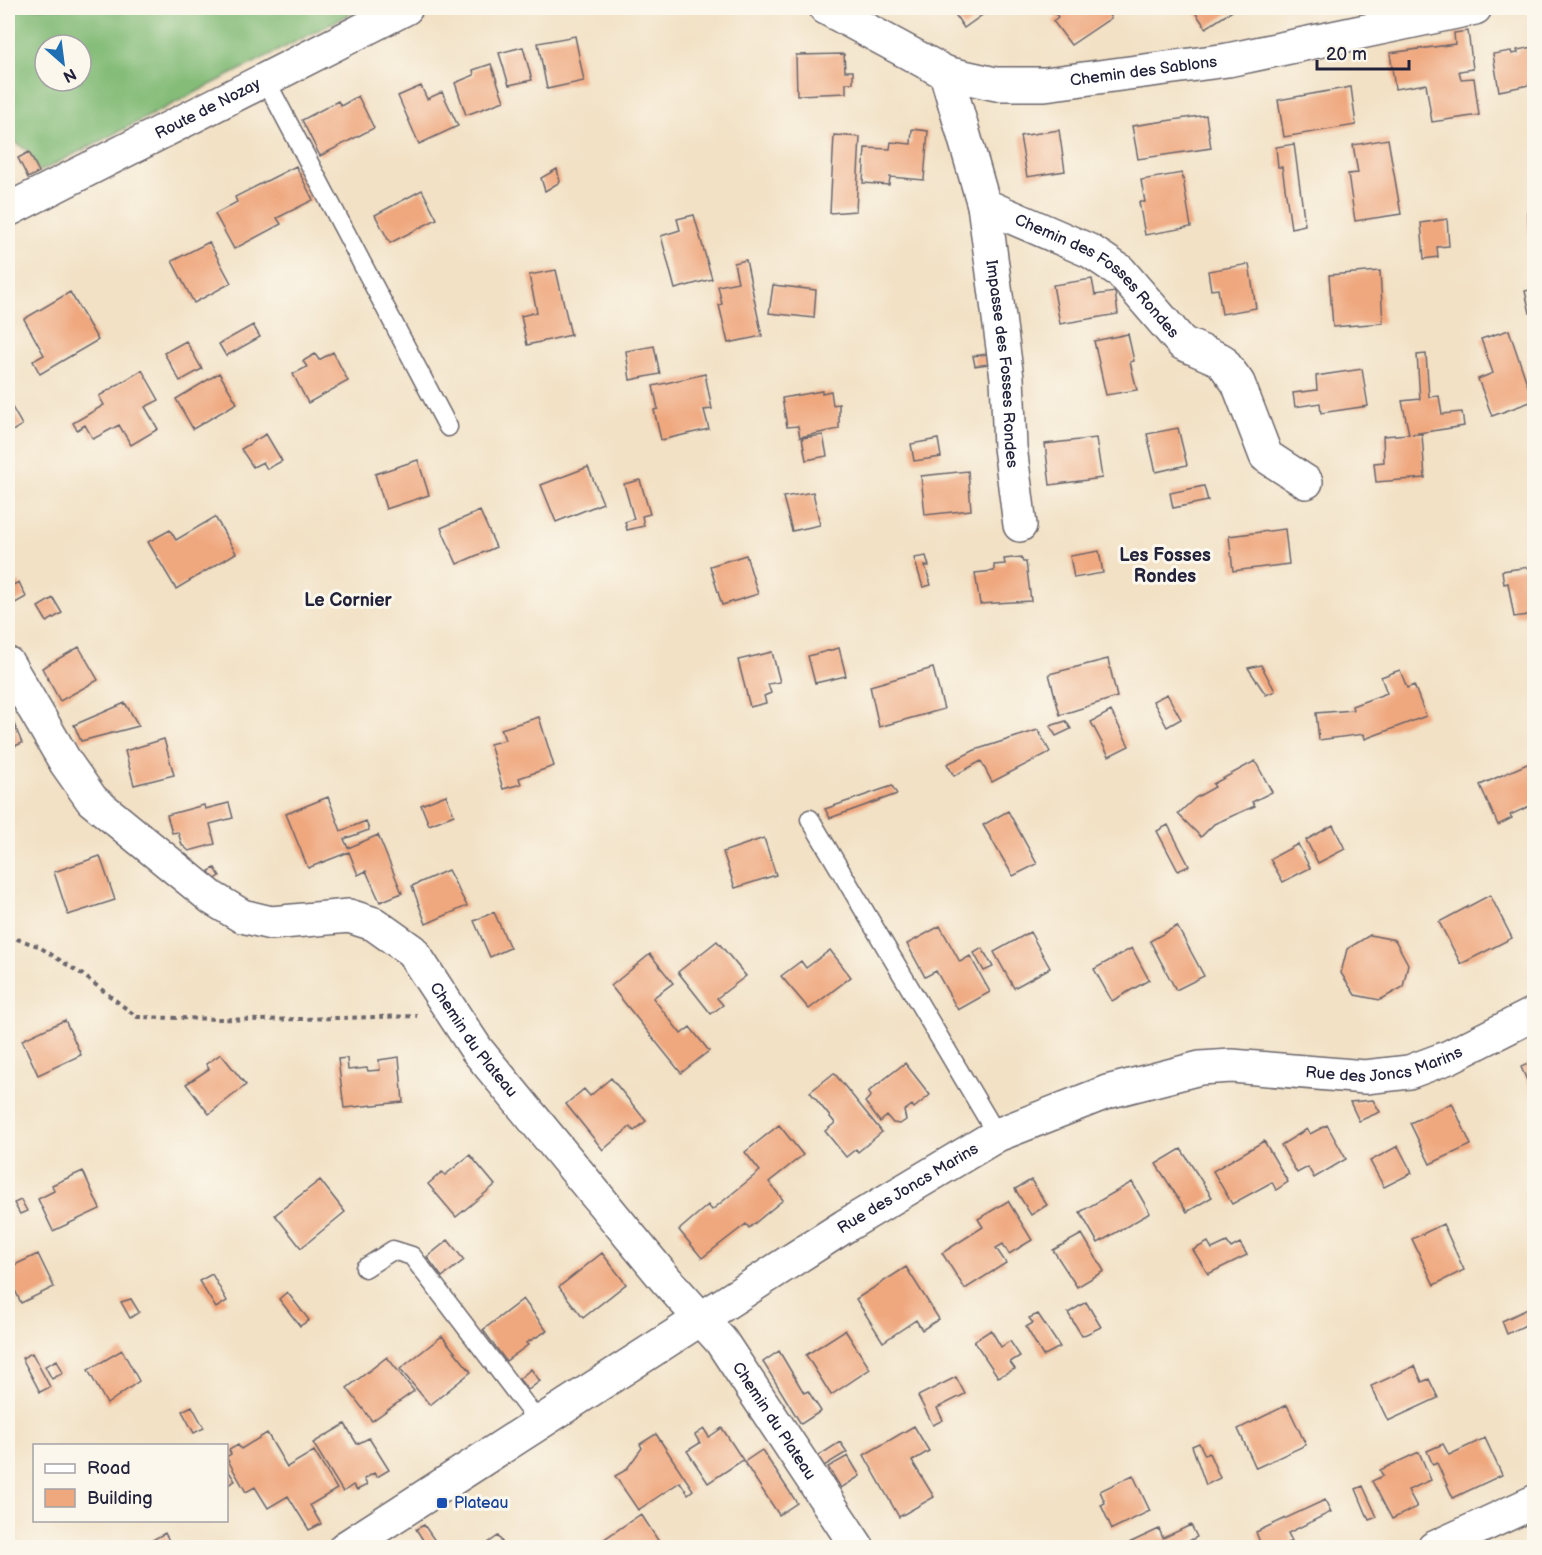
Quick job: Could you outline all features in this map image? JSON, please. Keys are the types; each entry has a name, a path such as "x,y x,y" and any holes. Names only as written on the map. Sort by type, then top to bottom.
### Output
{"street":[{"name":"Route de Nozay","path":"8,210 406,8"},
{"name":"Chemin des Sablons","path":"826,8 946,73 996,84 1045,84 1228,60 1474,8"},
{"path":"946,73 984,205"},
{"name":"Chemin des Fosses Rondes","path":"984,205 1089,251 1120,271 1182,343 1221,360 1238,384 1266,456 1305,482"},
{"name":"Impasse des Fosses Rondes","path":"984,205 1007,378 1010,447 1020,525"},
{"name":"Chemin du Plateau","path":"8,664 66,764 92,800 212,898 242,916 271,923 349,916 374,924 412,951 477,1050 579,1177 721,1341 858,1548"},
{"name":"Rue des Joncs Marins","path":"345,1548 845,1226 997,1135 1107,1092 1200,1068 1232,1066 1365,1077 1409,1072 1449,1057 1534,1014"},
{"path":"1434,1548 1534,1502"}],"lane":[{"path":"265,79 448,427"},
{"path":"810,819 997,1135"},
{"path":"365,1268 393,1250 412,1256 540,1424"}],"path":[{"path":"1528,542 1534,538"},
{"path":"8,936 38,946 83,975 137,1017 261,1020 429,1015 457,1021"}],"green space":[{"path":"8,8 362,8 39,172 29,152 8,137"}],"building":[{"path":"968,8 981,8 985,13 964,28 956,16"},
{"path":"1051,8 1104,8 1111,18 1071,45 1053,21 1058,17"},
{"path":"1192,8 1237,8 1206,28"},
{"path":"1468,31 1473,69 1459,71 1461,79 1474,78 1479,115 1432,122 1426,84 1395,89 1390,53 1455,44 1454,33"},
{"path":"575,36 584,81 547,89 538,43"},
{"path":"523,47 532,80 509,85 499,53"},
{"path":"1534,47 1534,84 1499,91 1493,54 1511,51 1512,54 1518,53 1517,50"},
{"path":"844,54 845,71 853,71 853,83 846,83 846,93 797,95 796,55"},
{"path":"491,64 504,101 466,115 455,83 474,75 473,70"},
{"path":"421,86 427,99 442,92 458,126 419,144 398,96"},
{"path":"1351,87 1356,125 1284,137 1278,100"},
{"path":"358,96 374,128 320,156 302,120 338,101 341,106"},
{"path":"1206,115 1211,148 1138,159 1132,126"},
{"path":"912,129 928,131 924,180 890,177 889,185 863,183 865,148 890,149 891,142 911,144"},
{"path":"1059,130 1065,171 1027,177 1020,136"},
{"path":"834,135 860,137 856,211 830,213"},
{"path":"1388,139 1401,214 1355,221 1348,174 1358,173 1353,145"},
{"path":"1294,144 1305,225 1291,228 1282,167 1278,167 1276,147"},
{"path":"29,152 39,172 28,178 18,158"},
{"path":"296,166 313,200 277,218 281,224 234,249 215,214 237,202 235,197"},
{"path":"557,169 560,182 545,191 541,178"},
{"path":"1182,173 1191,227 1145,235 1139,202 1145,202 1141,180"},
{"path":"422,190 437,219 390,243 375,215"},
{"path":"1528,210 1534,210 1534,234 1529,234"},
{"path":"694,215 712,279 675,289 661,236 680,230 677,219"},
{"path":"1447,219 1449,246 1437,247 1438,257 1424,259 1421,223"},
{"path":"209,242 231,283 194,303 172,261"},
{"path":"746,260 762,336 728,343 719,305 722,304 718,286 738,282 734,263"},
{"path":"1249,264 1256,308 1222,314 1218,289 1211,290 1208,271"},
{"path":"556,270 571,335 527,345 521,316 537,312 529,275"},
{"path":"1380,271 1383,323 1333,327 1329,275"},
{"path":"1092,279 1095,295 1115,292 1118,314 1060,324 1053,285"},
{"path":"773,285 816,290 814,318 769,313"},
{"path":"1534,289 1534,312 1530,313 1525,291"},
{"path":"70,292 98,340 40,374 33,361 44,355 24,319"},
{"path":"253,325 260,337 226,356 219,344"},
{"path":"1509,330 1533,401 1492,416 1478,379 1493,373 1481,339"},
{"path":"1128,334 1134,361 1130,362 1137,390 1106,395 1094,341"},
{"path":"186,341 202,369 180,381 164,353"},
{"path":"654,346 660,374 630,380 626,351"},
{"path":"333,352 348,381 308,403 293,374 307,367 303,361 315,354 319,360"},
{"path":"994,353 995,363 975,366 973,356"},
{"path":"1426,354 1429,397 1439,396 1442,414 1462,412 1464,426 1412,434 1422,434 1425,478 1376,482 1374,463 1384,462 1383,436 1409,434 1402,401 1420,399 1417,355"},
{"path":"1362,369 1368,406 1321,413 1320,403 1295,407 1293,393 1317,390 1316,376"},
{"path":"142,370 159,400 145,407 158,429 131,445 119,425 93,439 85,425 77,430 73,423 104,405 99,396"},
{"path":"219,373 237,403 193,429 176,399"},
{"path":"705,374 712,409 704,410 709,429 661,440 654,410 658,409 653,386"},
{"path":"822,391 822,393 831,391 833,405 839,404 839,429 800,437 798,426 787,427 782,398"},
{"path":"8,400 22,425 8,434"},
{"path":"1178,428 1187,465 1156,472 1147,434"},
{"path":"266,434 282,461 267,469 263,462 253,467 241,449"},
{"path":"823,435 827,456 806,460 802,438"},
{"path":"1096,438 1102,478 1050,485 1045,444"},
{"path":"938,439 941,457 914,461 911,444"},
{"path":"418,460 429,495 386,509 375,474"},
{"path":"588,467 603,503 556,522 541,485"},
{"path":"968,471 971,510 925,515 921,476"},
{"path":"640,480 650,514 642,516 644,526 627,530 625,522 634,519 624,484"},
{"path":"1204,486 1208,501 1173,508 1170,493"},
{"path":"813,492 820,525 792,531 783,497"},
{"path":"480,511 496,547 457,564 441,528"},
{"path":"215,517 236,553 176,589 148,542 170,530 176,540"},
{"path":"1285,529 1289,564 1233,571 1229,536"},
{"path":"1099,551 1103,573 1074,578 1070,556"},
{"path":"746,555 758,594 722,605 710,566"},
{"path":"926,556 929,566 925,566 931,585 923,587 914,558"},
{"path":"1021,557 1023,562 1026,562 1031,601 980,604 975,573 994,571 994,565 1005,564 1004,559"},
{"path":"1529,567 1531,580 1534,579 1534,614 1514,617 1508,583 1504,584 1502,571"},
{"path":"19,582 26,597 8,607 8,585 9,587"},
{"path":"53,598 62,613 47,622 38,607"},
{"path":"79,647 98,680 60,701 42,668"},
{"path":"839,648 846,676 815,683 808,656"},
{"path":"772,652 780,682 768,684 771,693 764,696 766,703 750,707 738,660"},
{"path":"1108,659 1117,697 1060,715 1049,674"},
{"path":"1261,665 1275,691 1266,695 1248,668"},
{"path":"933,668 944,709 879,727 870,686"},
{"path":"1400,670 1407,688 1414,685 1426,716 1365,739 1364,734 1319,740 1316,713 1353,710 1352,706 1387,693 1381,677"},
{"path":"1167,694 1181,719 1167,727 1153,701"},
{"path":"125,703 139,726 81,741 74,725"},
{"path":"1111,711 1129,746 1109,756 1091,722"},
{"path":"8,713 22,743 8,749"},
{"path":"539,717 554,766 519,778 521,784 503,789 490,744 505,740 501,729"},
{"path":"1066,721 1071,729 1056,736 1050,726"},
{"path":"1038,730 1050,752 992,782 981,761 954,776 947,764 975,750"},
{"path":"164,739 174,775 134,785 125,751"},
{"path":"1255,761 1272,792 1252,802 1255,806 1214,824 1201,837 1178,814 1195,798 1215,787 1213,784"},
{"path":"1534,761 1534,804 1510,815 1512,818 1498,825 1480,785"},
{"path":"892,786 897,794 830,818 825,809"},
{"path":"446,795 454,815 429,825 421,805"},
{"path":"328,797 341,831 366,821 369,830 344,839 348,848 378,835 402,893 380,902 366,871 358,875 349,852 308,868 286,814"},
{"path":"229,803 233,818 210,824 215,844 189,851 182,845 178,832 172,833 167,815 204,805 205,809"},
{"path":"1008,811 1037,864 1013,876 983,825"},
{"path":"1168,825 1189,866 1178,871 1157,831"},
{"path":"1333,825 1345,849 1318,863 1306,840"},
{"path":"764,838 776,875 735,888 723,852"},
{"path":"1298,844 1310,868 1283,882 1270,859"},
{"path":"100,856 115,900 68,915 54,872"},
{"path":"215,868 220,876 214,880 209,871"},
{"path":"448,870 467,906 426,924 412,886"},
{"path":"1490,895 1512,938 1461,964 1439,922"},
{"path":"494,912 510,948 490,957 474,921"},
{"path":"940,926 960,962 970,956 990,992 958,1010 936,971 925,977 907,944"},
{"path":"1177,926 1204,976 1176,990 1150,941"},
{"path":"1030,932 1050,968 1014,988 994,952"},
{"path":"1370,935 1395,940 1408,964 1403,987 1380,1000 1355,995 1341,973 1347,949"},
{"path":"717,941 746,976 717,998 723,1005 711,1014 678,972"},
{"path":"982,948 993,967 984,971 974,953"},
{"path":"1132,948 1149,980 1112,1001 1094,969"},
{"path":"830,950 851,977 809,1009 781,976 801,961 806,968"},
{"path":"650,954 673,983 653,998 681,1034 690,1027 709,1051 681,1073 611,986"},
{"path":"65,1020 81,1055 38,1075 22,1040"},
{"path":"221,1054 246,1085 209,1114 186,1084 209,1069 206,1064"},
{"path":"399,1057 403,1102 344,1108 338,1059 347,1058 348,1070 367,1068 368,1071 380,1070 379,1060"},
{"path":"1534,1061 1534,1096 1521,1067"},
{"path":"905,1063 930,1095 914,1108 912,1105 904,1111 906,1120 900,1124 893,1123 887,1116 880,1122 865,1102 871,1096 868,1092"},
{"path":"834,1073 882,1132 858,1152 856,1149 846,1157 825,1131 835,1123 810,1092"},
{"path":"611,1078 646,1121 634,1131 630,1127 603,1150 566,1104 584,1089 590,1096"},
{"path":"1373,1100 1380,1112 1359,1121 1350,1102"},
{"path":"1452,1103 1471,1145 1430,1164 1410,1123"},
{"path":"779,1125 803,1155 769,1182 783,1200 749,1228 746,1224 702,1258 679,1230 708,1205 712,1210 760,1171 745,1152"},
{"path":"1327,1125 1346,1159 1314,1178 1308,1167 1297,1173 1281,1145 1307,1129 1310,1134"},
{"path":"1264,1141 1288,1182 1276,1190 1272,1182 1232,1204 1213,1171"},
{"path":"1398,1146 1412,1173 1384,1187 1370,1161"},
{"path":"1181,1149 1212,1197 1187,1212 1156,1164"},
{"path":"470,1155 495,1185 456,1217 428,1184 442,1172 445,1175"},
{"path":"83,1171 100,1209 53,1231 38,1199 54,1191 52,1185"},
{"path":"320,1180 345,1212 301,1248 275,1215"},
{"path":"1031,1180 1047,1205 1031,1215 1015,1189"},
{"path":"1132,1182 1150,1213 1098,1243 1080,1212"},
{"path":"21,1200 27,1211 20,1214 14,1203"},
{"path":"1008,1201 1032,1240 1009,1254 1003,1244 996,1248 1006,1263 965,1289 942,1253 983,1227 978,1219"},
{"path":"1443,1224 1464,1270 1434,1285 1412,1239"},
{"path":"1082,1234 1104,1271 1077,1287 1053,1250"},
{"path":"448,1240 464,1260 442,1277 427,1257"},
{"path":"1208,1242 1212,1249 1227,1242 1231,1248 1240,1243 1247,1255 1208,1274 1193,1250"},
{"path":"602,1253 626,1284 583,1318 559,1287"},
{"path":"38,1254 54,1287 21,1303 8,1275 8,1268"},
{"path":"906,1267 939,1319 922,1330 916,1320 883,1342 856,1299"},
{"path":"212,1274 227,1301 216,1308 199,1281"},
{"path":"287,1292 309,1320 300,1326 279,1299"},
{"path":"131,1299 139,1312 130,1318 121,1302"},
{"path":"523,1299 547,1331 526,1343 528,1345 506,1361 483,1330"},
{"path":"1086,1302 1101,1327 1082,1336 1068,1313"},
{"path":"1534,1306 1534,1321 1507,1334 1502,1321"},
{"path":"1038,1314 1060,1347 1043,1356 1026,1327 1033,1323 1029,1318"},
{"path":"845,1330 870,1369 831,1395 806,1355"},
{"path":"991,1330 1001,1347 1010,1341 1020,1356 1010,1362 1015,1369 998,1377 974,1341"},
{"path":"442,1336 471,1372 430,1405 400,1369"},
{"path":"122,1350 139,1381 107,1404 88,1370"},
{"path":"779,1351 804,1393 808,1391 821,1411 801,1424 763,1362"},
{"path":"32,1353 50,1387 40,1392 22,1358"},
{"path":"387,1357 414,1391 372,1421 347,1388"},
{"path":"57,1360 63,1373 52,1379 45,1366"},
{"path":"1415,1366 1422,1382 1429,1379 1438,1398 1388,1421 1371,1386"},
{"path":"531,1369 540,1381 528,1390 519,1379"},
{"path":"956,1377 965,1394 937,1408 943,1420 933,1425 918,1396"},
{"path":"1287,1405 1306,1445 1256,1468 1238,1429"},
{"path":"192,1406 204,1428 194,1433 182,1411"},
{"path":"345,1424 357,1444 369,1438 389,1470 377,1477 374,1473 364,1479 367,1485 357,1490 353,1485 343,1492 313,1443"},
{"path":"914,1426 929,1451 912,1461 934,1497 899,1517 864,1455"},
{"path":"722,1428 743,1460 708,1483 687,1451 700,1443 695,1435 704,1429 709,1437"},
{"path":"267,1433 287,1467 314,1451 337,1489 310,1505 321,1524 309,1530 288,1496 268,1508 255,1487 246,1492 228,1460 228,1456 231,1454 229,1450 238,1445 241,1449"},
{"path":"656,1434 693,1490 688,1494 680,1482 638,1510 615,1476 626,1470 642,1448 640,1444"},
{"path":"1485,1438 1502,1475 1453,1498 1437,1463 1433,1465 1427,1451 1443,1444 1449,1455"},
{"path":"840,1442 847,1452 824,1466 818,1456"},
{"path":"1199,1443 1205,1455 1209,1453 1220,1478 1206,1485 1192,1446"},
{"path":"762,1450 797,1503 779,1515 744,1462"},
{"path":"1419,1452 1431,1480 1408,1490 1417,1507 1392,1519 1372,1481 1383,1476 1380,1470"},
{"path":"848,1456 860,1476 841,1488 828,1467"},
{"path":"228,1470 235,1481 228,1485"},
{"path":"1133,1475 1150,1511 1112,1529 1101,1505 1105,1503 1100,1491"},
{"path":"1363,1486 1377,1517 1369,1520 1356,1489"},
{"path":"1325,1500 1331,1512 1288,1533 1292,1541 1276,1548 1262,1548 1256,1532"},
{"path":"641,1514 663,1548 609,1548 603,1540"},
{"path":"424,1525 440,1548 428,1548 416,1529"},
{"path":"1191,1525 1197,1537 1175,1548 1131,1548 1129,1543 1159,1529 1163,1538"},
{"path":"165,1533 173,1548 138,1548"},
{"path":"498,1536 506,1548 481,1548"}],"place":[{"name":"Plateau","path":"442,1503"}],"district":[{"name":"Les Fosses Rondes","path":"1165,565"},
{"name":"Le Cornier","path":"348,600"}]}
